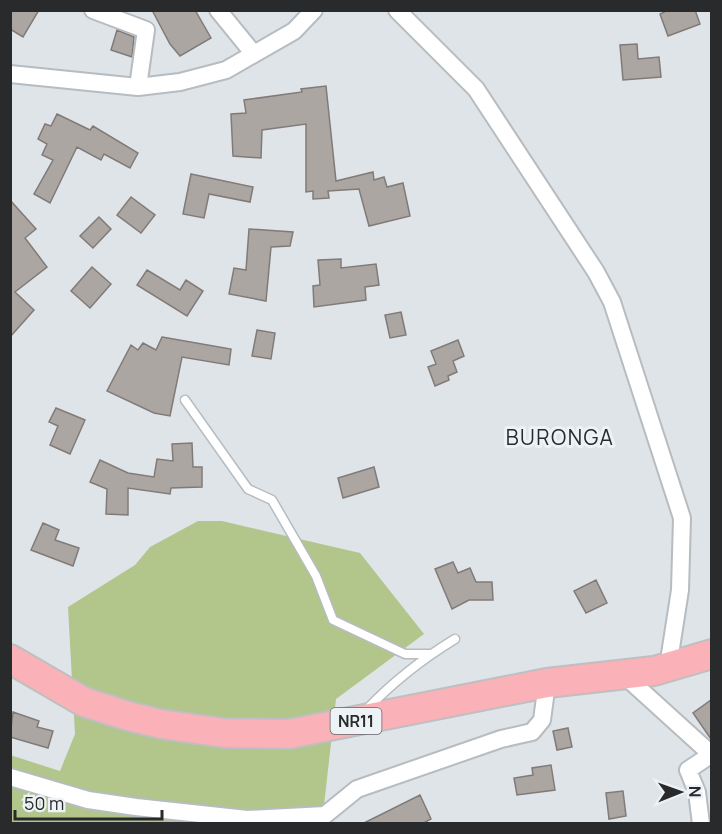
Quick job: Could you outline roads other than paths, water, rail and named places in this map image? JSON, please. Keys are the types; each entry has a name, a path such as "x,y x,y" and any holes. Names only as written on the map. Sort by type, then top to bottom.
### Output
{"highway":[{"name":"NR11","path":"10,659 84,702 161,724 224,733 289,734 547,683 625,676 668,667 711,654"}],"street":[{"path":"93,10 146,30 138,87"},
{"path":"218,10 253,54"},
{"path":"10,74 138,87 180,82 226,70 294,31 314,10"},
{"path":"397,10 476,89 596,272 612,302 682,518 680,590 668,667"},
{"path":"625,676 711,755 688,770 697,792 702,816 701,824"},
{"path":"10,777 88,800 247,819 300,821 325,815 357,789 501,739 532,732 542,720 547,683"}],"lane":[{"path":"185,400 248,489 272,500 316,576 333,620 405,654 430,654"},
{"path":"356,721 389,687 430,654 455,639"}],"district":[{"name":"BURONGA","path":"560,437"}]}
